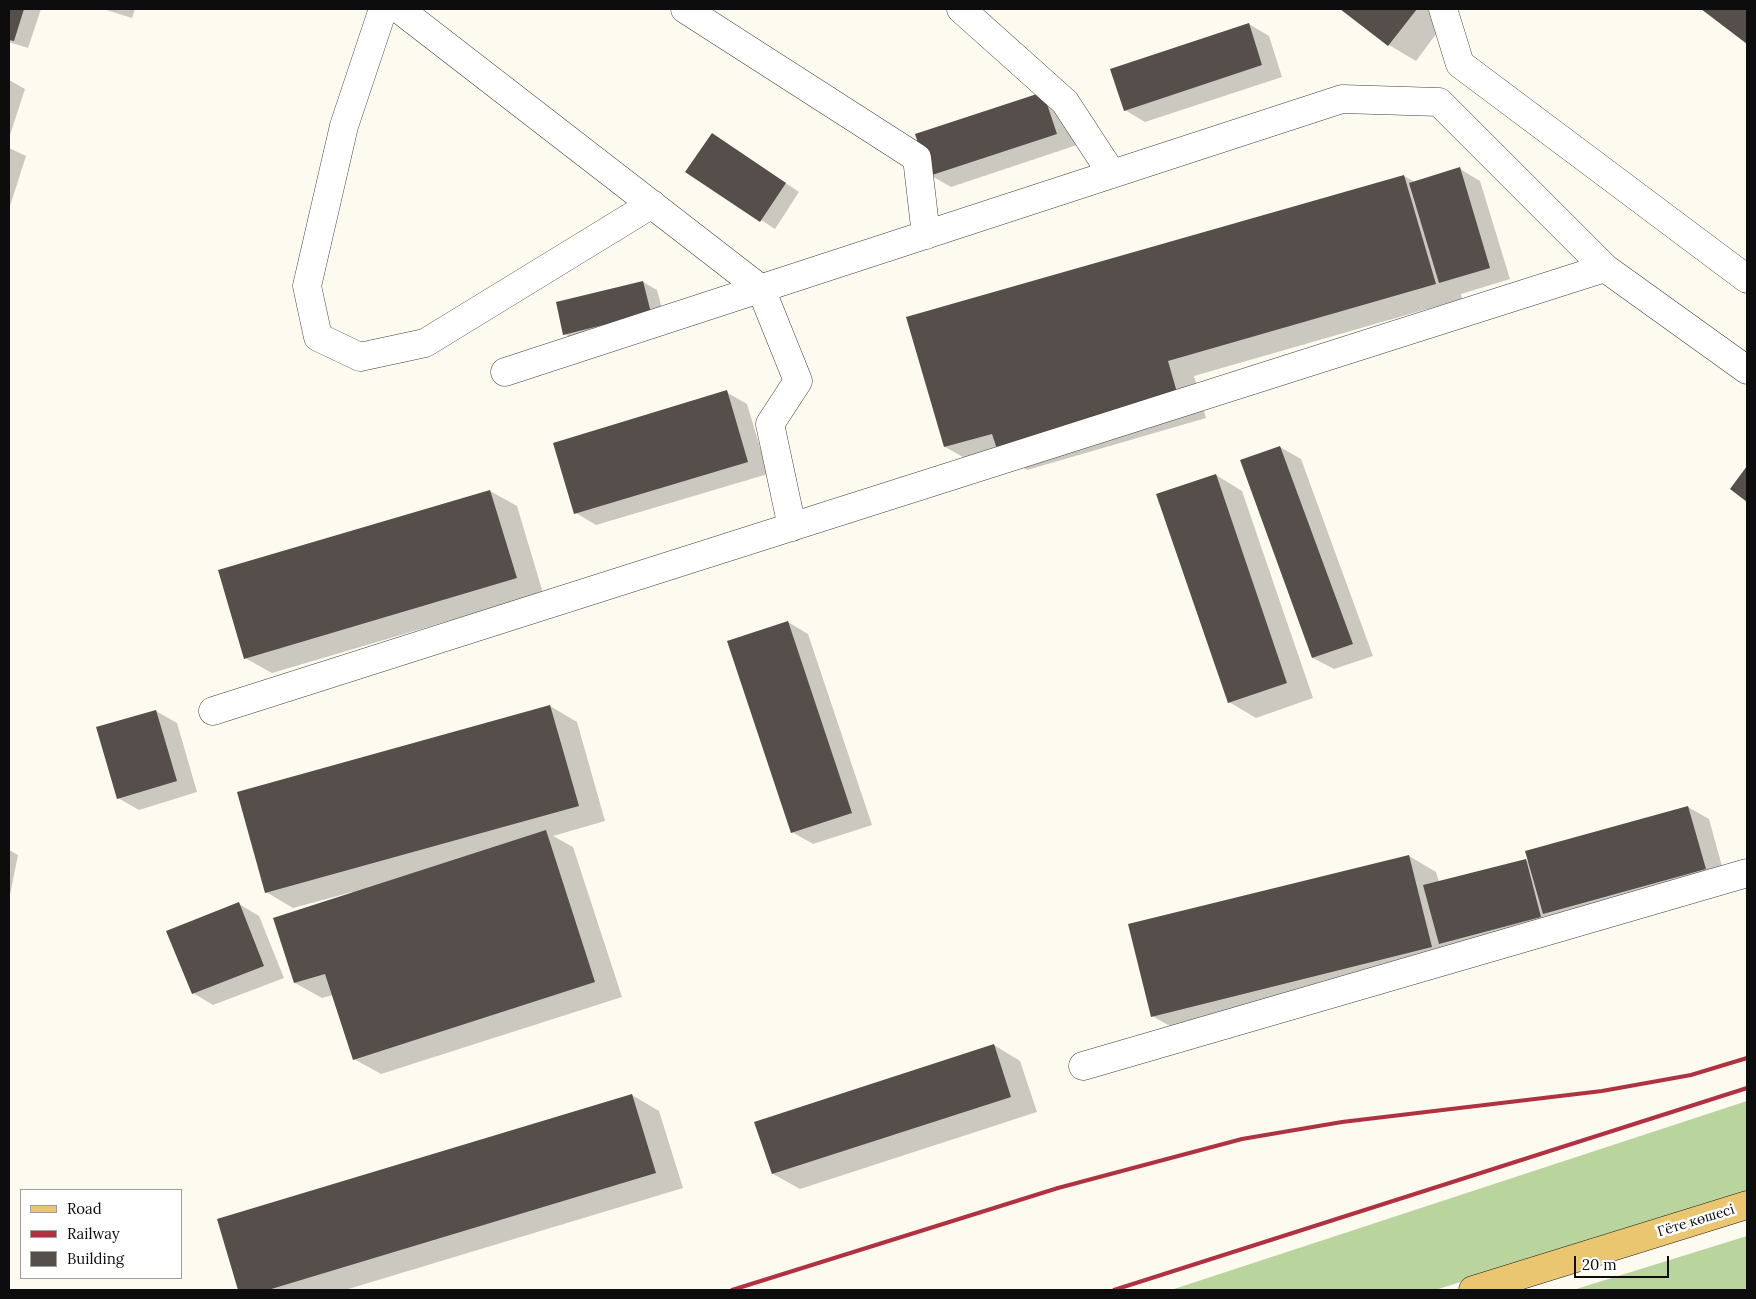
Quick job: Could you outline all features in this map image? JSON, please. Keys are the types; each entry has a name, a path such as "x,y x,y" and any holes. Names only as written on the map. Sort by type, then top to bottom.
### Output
{"main road":[{"name":"Гёте көшесі","path":"1472,1290 1747,1205"}],"lane":[{"path":"383,9 344,126 307,286 318,337 360,357 425,342 652,204"},
{"path":"399,9 761,289 798,382 770,424 792,527"},
{"path":"685,9 917,158 926,235"},
{"path":"961,9 1065,102 1112,174"},
{"path":"1443,9 1460,64 1747,279"},
{"path":"505,372 1342,99 1439,102 1605,268 1747,370"},
{"path":"213,711 1605,268"},
{"path":"1083,1066 1747,873"}],"green space":[{"path":"1747,1101 1747,1194 1435,1290 1171,1290"},
{"path":"1747,1236 1747,1290 1573,1290"}],"building":[{"path":"9,9 24,9 14,41 9,40"},
{"path":"1340,9 1417,9 1388,46"},
{"path":"1701,9 1747,9 1747,44"},
{"path":"1249,23 1262,65 1124,111 1110,69"},
{"path":"1043,92 1057,134 929,176 915,134"},
{"path":"712,133 786,183 760,222 685,172"},
{"path":"1460,167 1490,268 1439,283 1409,183"},
{"path":"1404,175 1436,284 1168,361 1180,403 999,455 992,434 944,447 906,317"},
{"path":"643,281 651,313 563,335 556,302"},
{"path":"727,390 748,462 574,514 553,443"},
{"path":"1280,446 1353,644 1312,658 1240,460"},
{"path":"1747,466 1747,502 1730,489"},
{"path":"1216,474 1287,683 1228,703 1156,494"},
{"path":"490,490 517,578 244,659 218,570"},
{"path":"788,621 852,813 791,833 727,641"},
{"path":"550,705 579,806 265,893 237,792"},
{"path":"156,710 177,781 117,799 96,727"},
{"path":"1688,806 1706,869 1543,914 1525,851"},
{"path":"546,830 595,982 353,1060 325,974 294,983 273,918"},
{"path":"1409,855 1432,947 1151,1017 1128,924"},
{"path":"1526,859 1541,917 1439,944 1423,885"},
{"path":"239,902 264,966 192,994 166,931"},
{"path":"994,1044 1011,1097 772,1174 754,1122"},
{"path":"632,1094 656,1173 268,1290 238,1290 217,1219"}],"railway":[{"path":"732,1290 1058,1188 1242,1139 1342,1122 1602,1091 1691,1075 1747,1058"},
{"path":"1114,1290 1747,1088"}]}
